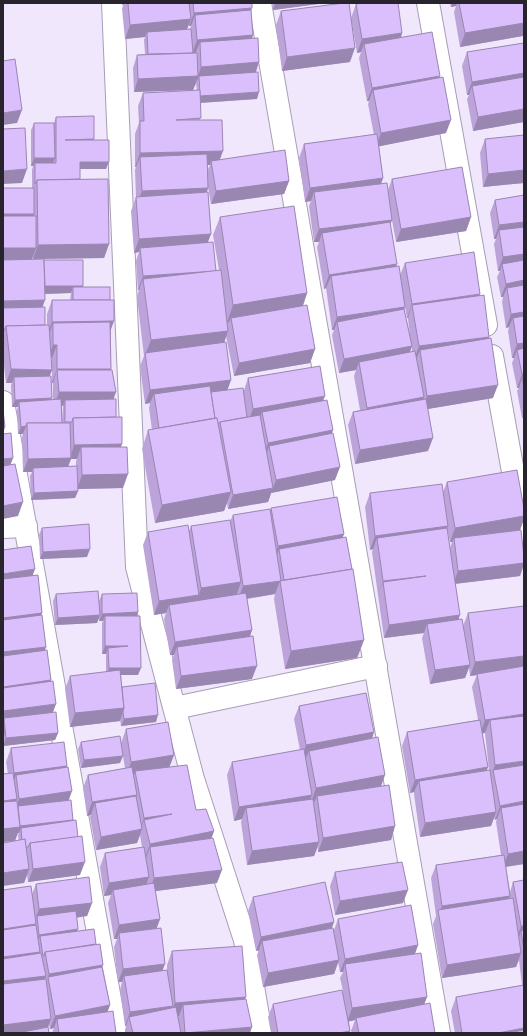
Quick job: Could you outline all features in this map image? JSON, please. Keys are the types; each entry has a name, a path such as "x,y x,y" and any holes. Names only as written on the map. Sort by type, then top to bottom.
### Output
{"street":[{"path":"113,3 136,567 193,779 245,940 261,1033"},
{"path":"260,3 439,1033"},
{"path":"428,3 524,532"},
{"path":"3,402 10,450 26,526 116,1033"},
{"path":"3,527 26,526"},
{"path":"175,708 376,666"}],"building":[{"path":"128,3 189,3 191,19 130,25"},
{"path":"193,3 252,3 252,8 194,13"},
{"path":"349,3 355,48 287,57 281,11"},
{"path":"398,3 402,33 362,39 356,4"},
{"path":"459,3 524,3 524,23 465,33"},
{"path":"251,10 253,35 197,40 195,15"},
{"path":"191,29 193,53 148,54 147,32"},
{"path":"432,32 440,76 372,88 364,44"},
{"path":"258,38 259,62 201,67 200,42"},
{"path":"524,43 524,73 472,82 467,52"},
{"path":"197,53 198,76 138,79 137,55"},
{"path":"15,59 22,110 3,113 3,61"},
{"path":"258,72 259,92 200,96 199,76"},
{"path":"443,77 451,120 381,133 373,90"},
{"path":"524,77 524,109 478,117 472,86"},
{"path":"200,90 201,118 176,120 222,120 223,151 140,153 140,121 144,121 143,93"},
{"path":"94,116 94,139 65,140 109,140 109,162 80,162 80,179 37,180 35,184 35,163 56,163 56,117"},
{"path":"34,123 54,123 55,158 34,158"},
{"path":"25,128 27,169 3,171 3,129"},
{"path":"377,134 383,178 310,188 304,144"},
{"path":"524,135 524,170 488,174 485,139"},
{"path":"285,150 289,181 216,191 211,161"},
{"path":"207,154 208,188 142,191 140,157"},
{"path":"462,167 471,217 401,229 392,179"},
{"path":"108,179 109,244 38,245 37,180"},
{"path":"387,183 392,220 319,229 314,192"},
{"path":"3,188 34,188 34,214 3,214"},
{"path":"208,192 211,234 139,239 136,197"},
{"path":"524,195 524,222 499,225 495,200"},
{"path":"294,206 307,293 233,305 220,217"},
{"path":"3,216 36,216 36,248 3,248"},
{"path":"390,222 397,264 329,275 322,233"},
{"path":"524,227 524,254 503,257 499,230"},
{"path":"213,242 216,271 143,276 140,248"},
{"path":"474,252 480,294 412,304 405,263"},
{"path":"44,259 45,300 3,301 3,260"},
{"path":"44,260 83,260 83,286 45,286"},
{"path":"524,260 524,280 506,284 502,264"},
{"path":"399,266 405,307 337,317 331,276"},
{"path":"221,270 228,331 151,340 143,279"},
{"path":"524,285 524,312 511,314 507,288"},
{"path":"73,287 110,287 110,300 73,300"},
{"path":"484,295 489,337 419,346 412,305"},
{"path":"52,300 114,300 114,321 52,322"},
{"path":"307,305 315,349 239,363 231,318"},
{"path":"45,307 45,325 6,326 3,331 3,308"},
{"path":"404,309 412,346 344,359 337,322"},
{"path":"524,316 524,343 517,344 513,318"},
{"path":"110,322 111,369 57,369 57,345 53,345 53,323"},
{"path":"49,325 52,370 11,369 6,326"},
{"path":"491,338 498,385 427,396 420,350"},
{"path":"226,342 231,380 150,390 145,353"},
{"path":"524,348 524,374 522,374 517,350"},
{"path":"415,351 424,397 367,408 359,362"},
{"path":"320,366 325,396 253,409 248,378"},
{"path":"57,370 112,370 116,392 59,392"},
{"path":"51,376 52,398 15,400 14,377"},
{"path":"210,386 215,418 159,428 154,394"},
{"path":"243,388 247,417 220,422 218,424 217,418 215,418 211,392"},
{"path":"61,399 62,423 27,423 26,426 21,427 19,402"},
{"path":"116,399 116,417 73,418 72,422 65,422 65,400"},
{"path":"426,399 433,438 360,450 353,412"},
{"path":"327,400 333,430 268,443 262,412"},
{"path":"3,410 5,427 3,428"},
{"path":"260,415 273,488 233,495 220,422"},
{"path":"122,417 122,444 74,445 73,418"},
{"path":"217,418 231,492 162,505 148,430"},
{"path":"27,423 70,423 71,458 28,459"},
{"path":"11,433 13,458 3,459 3,434"},
{"path":"333,433 340,467 276,480 269,446"},
{"path":"81,447 127,447 128,474 82,475"},
{"path":"15,464 23,502 3,506 3,466"},
{"path":"77,466 78,491 34,493 33,468"},
{"path":"517,470 524,516 455,528 447,482"},
{"path":"442,484 448,526 375,536 370,493"},
{"path":"337,497 344,534 278,546 271,508"},
{"path":"270,509 281,581 243,586 233,515"},
{"path":"230,520 241,582 201,588 191,526"},
{"path":"89,524 90,549 43,552 42,528"},
{"path":"188,525 199,595 159,601 148,532"},
{"path":"447,528 460,615 389,625 383,582 426,576 383,581 377,538"},
{"path":"521,530 524,563 458,571 454,538"},
{"path":"346,537 352,569 284,580 279,549"},
{"path":"31,546 35,569 3,574 3,550"},
{"path":"353,569 364,640 291,651 280,581"},
{"path":"38,575 42,613 3,618 3,579"},
{"path":"98,591 100,615 58,618 56,594"},
{"path":"137,593 138,612 102,614 102,594"},
{"path":"246,593 252,630 175,642 169,605"},
{"path":"524,606 524,656 475,662 468,613"},
{"path":"42,615 46,647 3,652 3,620"},
{"path":"105,616 140,616 141,668 109,668 108,648 128,646 105,646"},
{"path":"462,619 470,665 435,670 427,624"},
{"path":"253,636 257,666 181,676 177,647"},
{"path":"47,650 51,680 3,687 3,656"},
{"path":"524,666 524,714 485,720 477,674"},
{"path":"120,670 124,708 75,713 70,676"},
{"path":"53,681 56,704 3,711 3,688"},
{"path":"155,683 158,715 124,719 122,687"},
{"path":"366,693 374,732 306,745 299,706"},
{"path":"56,712 58,733 6,738 4,718"},
{"path":"524,716 524,761 495,765 490,720"},
{"path":"480,720 488,767 415,780 407,732"},
{"path":"3,721 5,734 3,734"},
{"path":"168,722 174,755 131,762 126,729"},
{"path":"120,736 123,756 84,760 81,742"},
{"path":"378,737 385,775 316,788 309,751"},
{"path":"64,742 67,766 14,773 11,748"},
{"path":"304,749 312,795 239,807 232,762"},
{"path":"187,765 196,810 206,809 214,831 150,844 144,820 172,814 144,818 135,771"},
{"path":"524,765 524,801 500,806 493,770"},
{"path":"68,767 72,791 19,799 16,775"},
{"path":"132,767 137,795 92,802 88,775"},
{"path":"490,770 496,812 425,823 419,781"},
{"path":"13,773 17,799 3,801 3,774"},
{"path":"389,785 395,826 323,838 317,796"},
{"path":"136,796 142,829 101,837 95,803"},
{"path":"313,799 319,842 252,851 246,808"},
{"path":"71,800 73,820 20,826 18,806"},
{"path":"17,801 20,827 3,829 3,802"},
{"path":"524,804 524,851 508,854 501,808"},
{"path":"76,820 78,837 30,843 26,848 25,839 22,840 21,828"},
{"path":"82,836 85,862 33,869 30,843"},
{"path":"213,838 222,870 154,878 150,847"},
{"path":"25,839 29,869 3,873 3,843"},
{"path":"144,847 149,877 109,883 105,853"},
{"path":"504,855 510,896 442,906 436,865"},
{"path":"402,862 408,890 340,901 335,872"},
{"path":"89,877 92,903 39,909 36,884"},
{"path":"524,880 524,926 521,926 513,882"},
{"path":"325,882 334,922 261,937 253,897"},
{"path":"154,883 160,919 119,925 113,890"},
{"path":"31,886 36,924 3,929 3,890"},
{"path":"513,898 521,953 447,965 438,910"},
{"path":"411,905 418,945 345,959 338,919"},
{"path":"76,911 78,929 39,935 37,916"},
{"path":"36,925 40,952 3,957 3,930"},
{"path":"161,928 165,964 123,969 119,933"},
{"path":"333,928 339,960 268,973 262,941"},
{"path":"94,929 96,944 45,952 43,956 40,936"},
{"path":"524,930 524,950 521,931"},
{"path":"100,944 103,965 49,974 45,952"},
{"path":"242,946 246,997 175,1003 172,951"},
{"path":"41,953 46,976 3,981 3,959"},
{"path":"421,953 427,997 352,1008 345,964"},
{"path":"102,967 110,1005 55,1016 48,977"},
{"path":"167,970 173,1006 130,1012 124,976"},
{"path":"46,979 51,1019 3,1025 3,984"},
{"path":"524,985 524,1028 498,1033 462,1033 456,997"},
{"path":"342,990 350,1031 339,1033 278,1033 273,1004"},
{"path":"246,999 252,1027 185,1033 183,1005"},
{"path":"430,1003 435,1033 359,1033 356,1018"},
{"path":"176,1007 181,1033 133,1033 129,1017"},
{"path":"113,1011 116,1033 59,1033 57,1019"},
{"path":"48,1027 49,1033 18,1033"},
{"path":"524,1030 524,1033 508,1033"}]}
